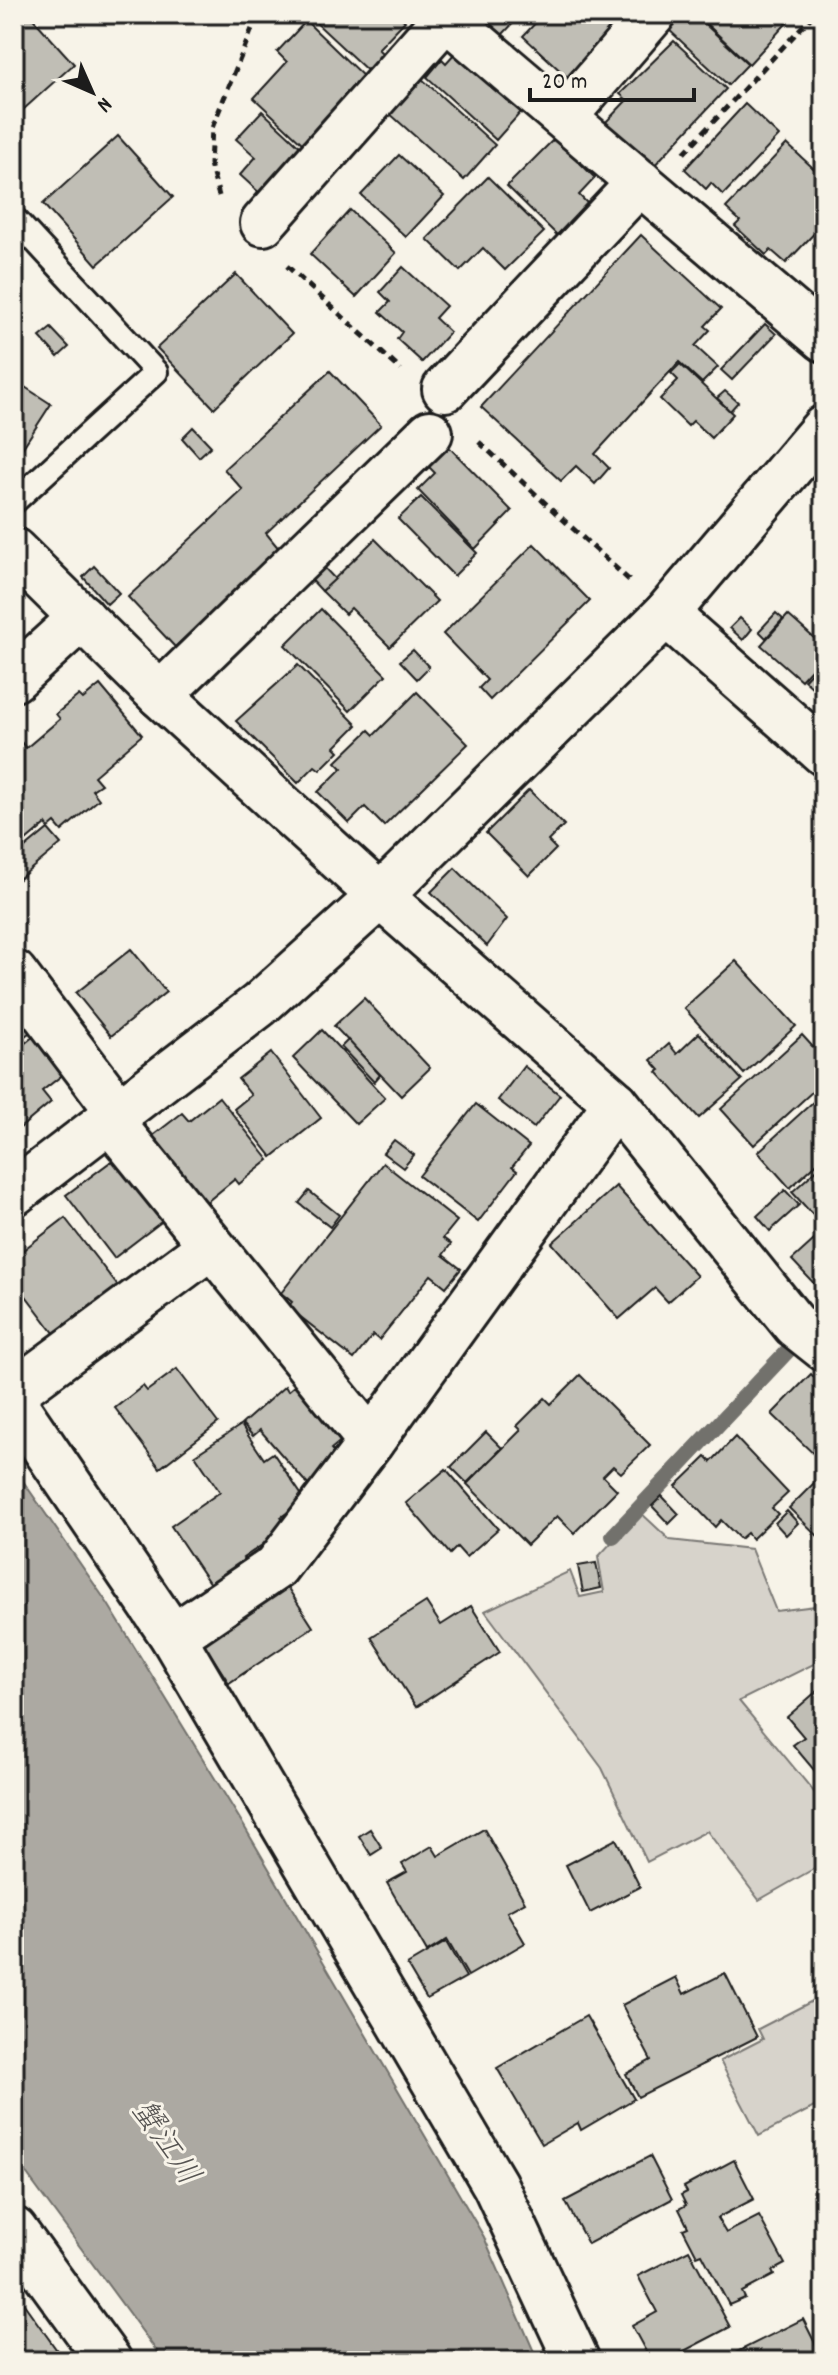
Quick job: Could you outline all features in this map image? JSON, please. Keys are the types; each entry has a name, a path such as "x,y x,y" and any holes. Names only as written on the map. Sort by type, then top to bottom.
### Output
{"street":[{"path":"564,117 653,14"},
{"path":"256,229 444,16 824,339"},
{"path":"428,384 645,186"},
{"path":"14,1193 259,1005 380,896 666,614 824,428"},
{"path":"160,695 451,434"},
{"path":"14,551 160,695 380,896 616,1103 795,1325 824,1348"},
{"path":"666,614 824,753"},
{"path":"14,679 82,617"},
{"path":"14,973 211,1246 371,1442"},
{"path":"173,1637 276,1567 371,1442 616,1103"},
{"path":"14,1392 211,1246"},
{"path":"14,1403 173,1637 495,2185 577,2361"},
{"path":"14,2230 95,2356"}],"lane":[{"path":"14,218 156,372 14,502"}],"path":[{"path":"258,14 212,128 210,164 219,196 428,384"},
{"path":"645,186 814,14"},
{"path":"451,434 666,614"}],"shaded area":[{"path":"640,1512 670,1540 751,1549 776,1611 824,1605 824,1659 739,1701 824,1804 824,1863 759,1900 707,1831 647,1862 602,1768 485,1611 570,1571 580,1597 604,1592 598,1557"},
{"path":"824,1995 824,2102 759,2136 720,2061 763,2039 758,2029"}],"water":[{"name":"蟹江川","path":"14,1468 108,1604 241,1821 484,2237 538,2361 164,2361 14,2157"}],"building":[{"path":"14,14 29,14 74,64 14,118"},
{"path":"318,14 397,14 405,21 378,49 386,57 371,74 313,20"},
{"path":"481,14 522,14 502,35"},
{"path":"544,14 626,14 567,77 523,36"},
{"path":"680,14 694,14 748,64 728,85 667,28"},
{"path":"696,14 795,14 749,64"},
{"path":"306,21 366,79 304,145 254,98 287,62 277,52"},
{"path":"674,41 726,89 651,169 604,124 627,100 620,94"},
{"path":"455,53 521,112 496,140 427,77 442,59 446,63"},
{"path":"421,78 495,145 464,180 389,113"},
{"path":"745,104 779,136 723,195 711,183 706,189 685,169"},
{"path":"262,111 306,152 264,197 240,175 256,157 236,139"},
{"path":"118,136 173,197 97,265 43,204"},
{"path":"555,138 595,178 579,195 588,204 557,235 507,186"},
{"path":"787,144 824,178 824,223 786,263 771,250 766,255 735,226 740,221 726,208"},
{"path":"399,155 444,196 406,237 361,195"},
{"path":"488,177 544,232 505,270 483,248 460,271 427,239"},
{"path":"350,210 396,253 356,297 310,254"},
{"path":"641,235 721,309 705,326 710,330 695,346 718,367 702,383 679,362 595,454 609,468 595,484 576,466 561,481 481,407"},
{"path":"403,267 446,306 435,318 450,332 422,362 397,339 402,332 380,312 390,302 380,292"},
{"path":"236,274 292,334 214,408 157,348"},
{"path":"765,324 776,334 732,380 721,370"},
{"path":"51,328 69,347 58,357 40,337"},
{"path":"680,364 733,414 711,438 693,421 688,426 660,399 678,380 671,373"},
{"path":"330,371 381,425 266,533 280,550 175,647 128,597 243,490 224,469"},
{"path":"14,380 51,404 14,461"},
{"path":"725,391 738,402 730,411 717,398"},
{"path":"193,427 211,446 199,457 182,438"},
{"path":"438,436 512,511 475,549 418,490 435,473 418,456"},
{"path":"421,497 477,553 454,576 398,519"},
{"path":"375,539 437,601 390,647 351,608 345,614 322,591"},
{"path":"534,544 590,601 490,700 479,688 487,680 443,634"},
{"path":"319,562 335,579 322,591 306,574"},
{"path":"94,566 119,593 107,604 83,577"},
{"path":"321,609 386,675 350,711 285,645"},
{"path":"776,613 783,619 766,638 759,631"},
{"path":"788,615 824,647 824,655 801,680 761,645"},
{"path":"740,618 752,629 743,640 730,628"},
{"path":"413,650 429,667 417,679 400,661"},
{"path":"824,658 824,698 804,680"},
{"path":"298,665 357,725 335,747 339,751 320,770 315,766 298,783 236,721"},
{"path":"100,685 142,735 94,776 101,784 92,790 99,799 62,831 55,823 49,828 46,824 14,851 14,747 21,742 26,748 60,719 56,714 79,695 83,699"},
{"path":"417,692 468,744 384,826 365,807 349,823 318,792 342,768 336,762 369,730 374,735"},
{"path":"529,790 564,825 548,841 556,849 529,876 486,833"},
{"path":"48,829 61,844 14,883 14,857"},
{"path":"455,868 507,919 487,946 431,892"},
{"path":"131,949 166,992 111,1036 76,993"},
{"path":"736,961 796,1026 744,1074 684,1008"},
{"path":"364,998 430,1068 401,1096 334,1026"},
{"path":"14,1004 33,1030 14,1044"},
{"path":"322,1030 385,1098 356,1124 293,1058"},
{"path":"699,1033 742,1080 699,1118 657,1072 660,1070 651,1060 669,1044 677,1054"},
{"path":"802,1035 824,1059 824,1071 819,1076 824,1081 754,1145 721,1109"},
{"path":"34,1036 65,1073 42,1091 51,1102 14,1133 14,1052"},
{"path":"348,1040 380,1075 374,1082 341,1047"},
{"path":"271,1053 321,1118 272,1157 234,1109 251,1095 238,1079"},
{"path":"524,1066 560,1095 534,1128 498,1100"},
{"path":"824,1092 824,1157 790,1188 758,1152"},
{"path":"219,1097 269,1160 239,1184 235,1179 203,1205 150,1138 182,1113 189,1121"},
{"path":"476,1104 529,1146 512,1167 517,1171 478,1222 419,1176"},
{"path":"394,1140 414,1155 403,1168 383,1153"},
{"path":"117,1157 165,1219 114,1258 66,1195"},
{"path":"383,1163 457,1221 443,1238 451,1244 443,1255 461,1269 446,1287 431,1275 379,1340 373,1335 354,1359 288,1307 292,1302 281,1293"},
{"path":"824,1163 824,1226 823,1226 792,1192"},
{"path":"616,1186 697,1276 668,1302 655,1288 619,1319 552,1243"},
{"path":"785,1190 799,1205 770,1231 757,1216"},
{"path":"309,1191 339,1215 330,1227 299,1203"},
{"path":"65,1218 127,1298 64,1346 14,1280 14,1257"},
{"path":"824,1231 824,1289 821,1291 792,1260"},
{"path":"177,1369 218,1423 160,1468 115,1408 143,1386 147,1391"},
{"path":"811,1374 824,1387 824,1464 772,1414"},
{"path":"580,1375 650,1445 621,1473 613,1466 603,1476 617,1490 574,1533 557,1516 527,1545 467,1484 521,1430 517,1426 545,1398 551,1404"},
{"path":"301,1380 349,1434 331,1449 340,1459 309,1486 260,1430 253,1436 242,1424 285,1386 288,1391"},
{"path":"241,1425 264,1459 273,1453 305,1500 281,1517 287,1528 243,1558 248,1566 214,1590 171,1526 220,1492 195,1455"},
{"path":"486,1432 502,1448 467,1483 451,1467"},
{"path":"735,1437 788,1493 772,1508 778,1514 752,1539 747,1533 740,1539 721,1520 715,1527 676,1486 706,1457 711,1462"},
{"path":"446,1469 498,1529 466,1557 457,1547 450,1554 406,1503"},
{"path":"824,1473 824,1542 789,1508"},
{"path":"662,1496 679,1514 669,1524 652,1506"},
{"path":"787,1511 798,1523 786,1535 775,1523"},
{"path":"596,1563 601,1588 583,1592 578,1566"},
{"path":"284,1582 313,1627 229,1683 200,1638"},
{"path":"426,1602 441,1625 471,1606 500,1652 416,1707 371,1637"},
{"path":"824,1685 824,1782 793,1745 804,1737 787,1717"},
{"path":"370,1829 382,1848 371,1855 359,1836"},
{"path":"484,1829 525,1902 507,1912 525,1943 468,1976 447,1940 427,1952 387,1883 407,1872 402,1864 432,1846 438,1856"},
{"path":"616,1839 640,1887 590,1913 566,1865"},
{"path":"446,1942 466,1977 427,1999 407,1965"},
{"path":"725,1973 757,2037 638,2097 626,2074 651,2060 622,2005 676,1977 684,1994"},
{"path":"586,2016 634,2099 581,2130 578,2123 542,2144 497,2068"},
{"path":"650,2156 672,2199 588,2244 565,2201"},
{"path":"734,2160 754,2199 717,2218 726,2233 759,2216 785,2264 772,2271 774,2275 742,2292 745,2298 729,2305 702,2254 697,2256 683,2229 688,2227 679,2209 686,2205 681,2195 687,2192 684,2187"},
{"path":"689,2250 730,2327 665,2361 651,2361 632,2326 657,2312 638,2276"},
{"path":"14,2290 61,2356 54,2361 14,2360"},
{"path":"803,2319 824,2361 719,2361"}],"waterway":[{"path":"613,1536 794,1344"}]}
